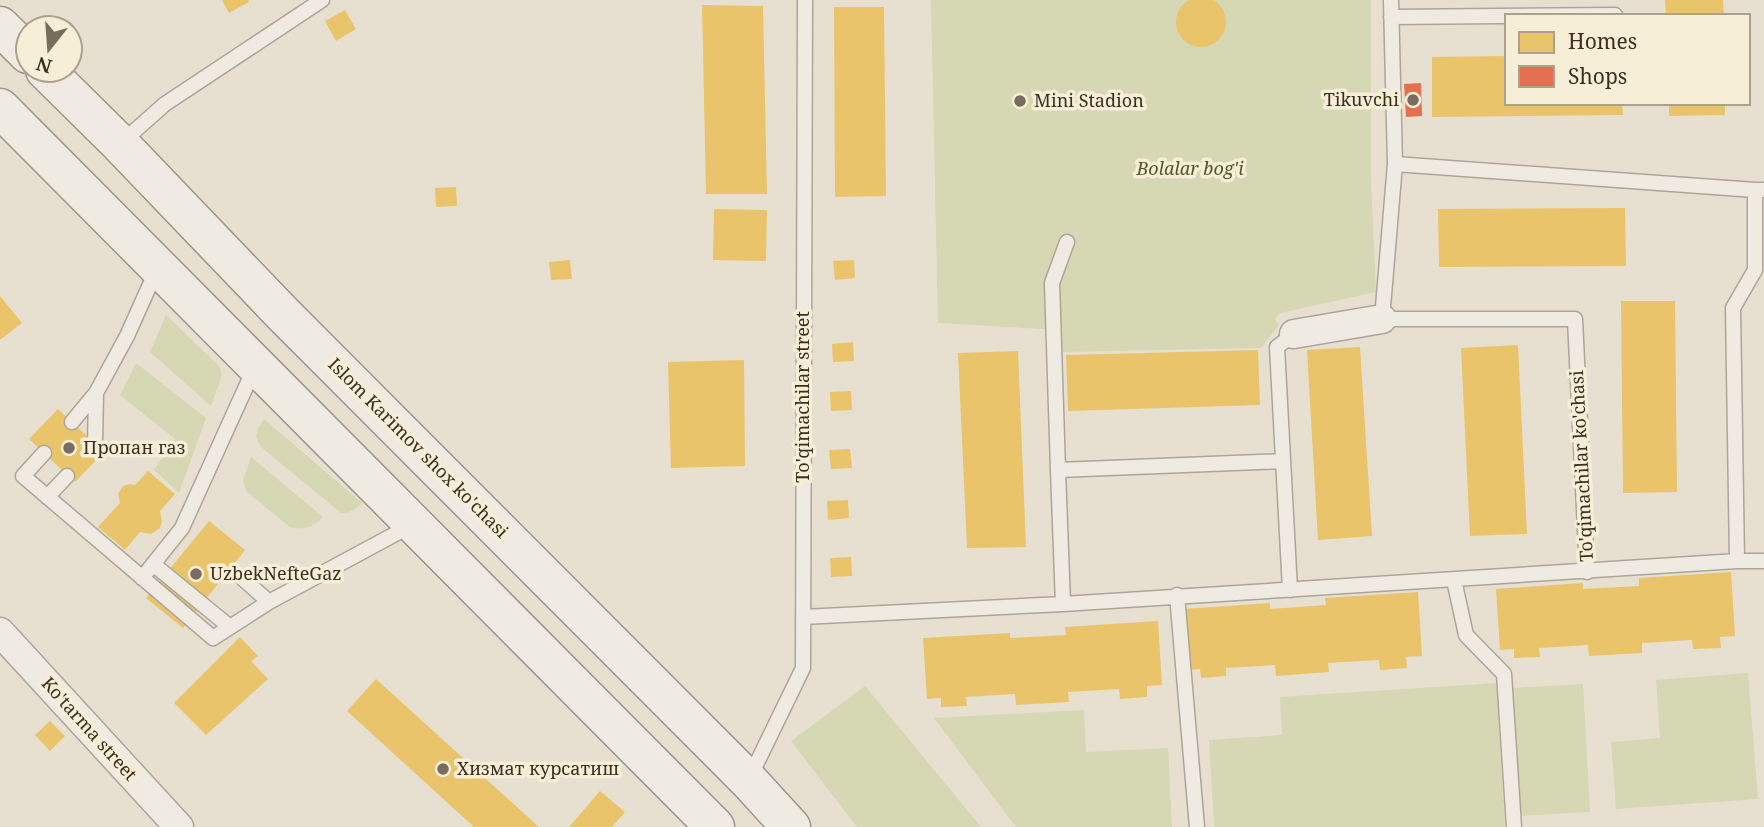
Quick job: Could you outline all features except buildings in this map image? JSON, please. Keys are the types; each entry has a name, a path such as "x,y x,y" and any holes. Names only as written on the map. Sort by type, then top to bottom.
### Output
{"main road":[{"path":"0,26 14,40"},
{"name":"Islom Karimov shox ko'chasi","path":"58,84 748,780 791,827"},
{"path":"0,108 715,827"}],"street":[{"name":"To'qimachilar ko'chasi","path":"1294,334 1382,320"},
{"name":"Ko'tarma street","path":"0,632 179,827"}],"lane":[{"path":"120,144 165,104 322,0"},
{"name":"To'qimachilar street","path":"748,780 803,668 805,0"},
{"path":"1382,320 1395,164 1391,0"},
{"path":"1391,17 1505,16"},
{"path":"1395,164 1760,190 1755,270 1733,308 1737,561"},
{"path":"1063,604 1052,283 1067,242"},
{"path":"72,422 96,393 127,336 158,268"},
{"name":"To'qimachilar ko'chasi","path":"1382,320 1575,319 1587,572 1764,561"},
{"name":"To'qimachilar ko'chasi","path":"1290,590 1277,347 1294,334"},
{"path":"142,578 182,528 256,366"},
{"path":"95,444 96,393"},
{"path":"44,453 23,476 213,638 269,603 414,523"},
{"path":"1058,470 1283,461"},
{"path":"47,497 67,476"},
{"path":"153,564 230,627"},
{"path":"803,617 1587,572"},
{"path":"241,577 269,603"},
{"path":"1454,580 1466,635 1504,674 1514,827"},
{"path":"1177,596 1198,827"}],"green space":[{"name":"Bolalar bog'i","path":"931,0 1371,0 1371,180 1376,292 1280,313 1275,319 1279,325 1261,348 1061,352 1060,330 938,323"},
{"path":"166,315 219,366 222,375 211,406 150,352"},
{"path":"136,363 206,418 179,493 154,470 175,439 120,395"},
{"path":"264,419 362,503 353,511 341,513 261,447 256,437"},
{"path":"251,457 323,517 308,527 290,527 246,491 243,480"},
{"path":"1748,673 1758,799 1616,809 1611,742 1660,738 1656,680"},
{"path":"1496,683 1505,827 1214,827 1209,740 1282,735 1280,697"},
{"path":"1583,684 1590,812 1520,816 1513,688"},
{"path":"865,686 981,827 857,827 791,741"},
{"path":"1084,710 1086,752 1168,748 1172,827 1016,827 934,718"}],"place":[{"name":"Tikuvchi","path":"1413,100"},
{"name":"Mini Stadion","path":"1020,101"},
{"name":"Пропан газ","path":"69,448"},
{"name":"UzbekNefteGaz","path":"196,574"},
{"name":"Хизмат курсатиш","path":"443,769"}]}
